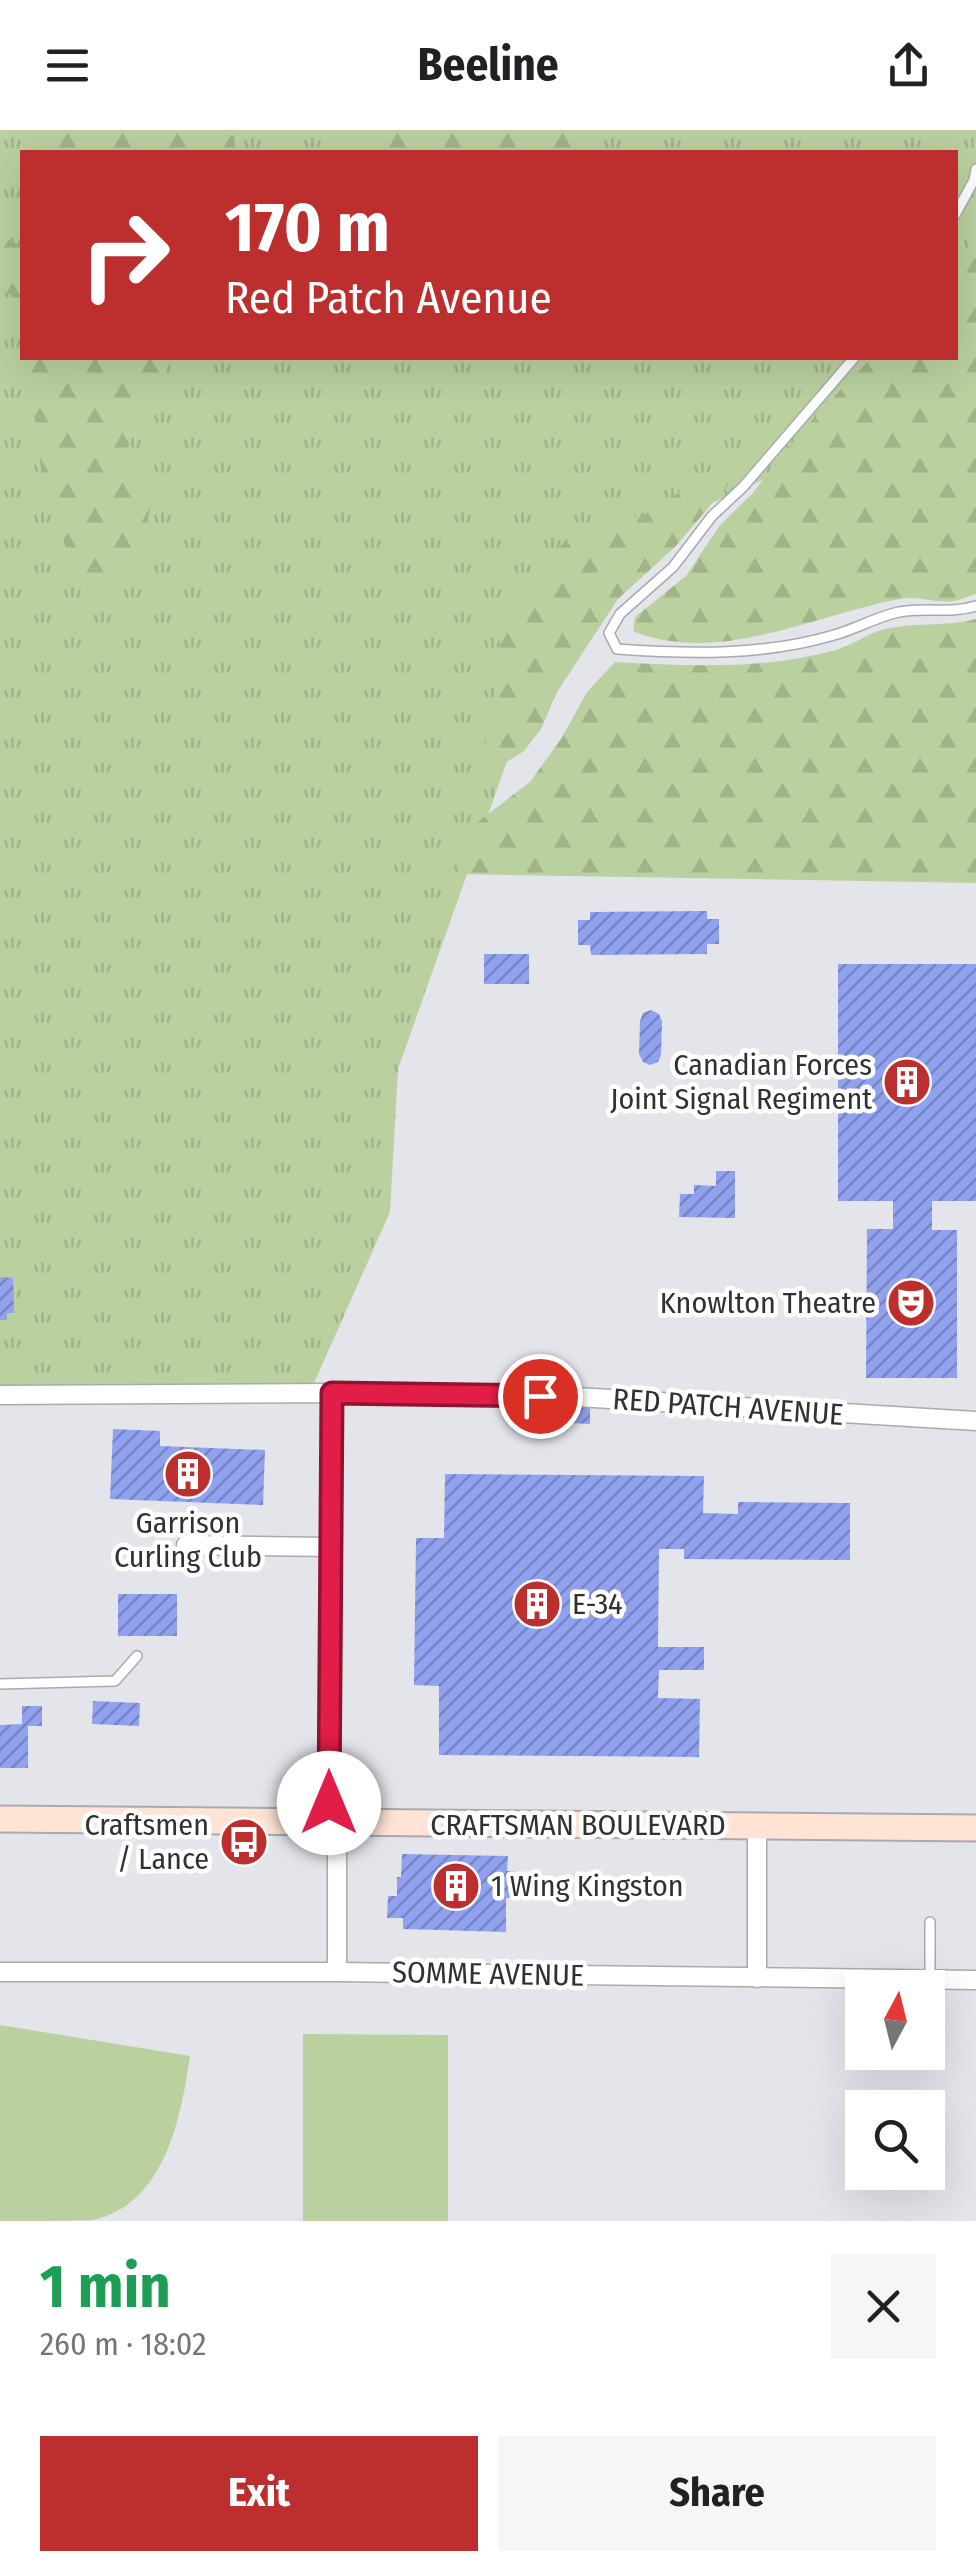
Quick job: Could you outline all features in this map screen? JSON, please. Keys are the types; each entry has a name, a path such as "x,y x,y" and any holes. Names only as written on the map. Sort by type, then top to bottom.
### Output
{"street":[{"name":"RED PATCH AVENUE","path":"0,1395 332,1393 577,1397 976,1421"},
{"path":"332,1393 329,1803 337,1852 337,1972"},
{"path":"186,1545 328,1547"},
{"name":"CRAFTSMAN BOULEVARD","path":"0,1820 976,1828"},
{"path":"757,1826 757,1978"},
{"name":"SOMME AVENUE","path":"0,1972 845,1979"},
{"name":"SOMME AVENUE","path":"945,1980 976,1980"}],"lane":[{"path":"958,209 976,169"},
{"path":"852,360 743,487 712,516 672,567 620,614 609,632 617,649 722,652 833,636 882,616 909,610 955,612 976,606"},
{"path":"0,1684 115,1681 138,1656"},
{"path":"930,1922 930,1970"}],"green space":[{"path":"0,130 976,130 976,254 958,277 958,150 20,150 20,360 893,360 819,454 633,539 522,719 398,1069 390,1212 307,1399 0,1392"},
{"path":"26,130 218,130 234,136 236,150 37,150"},
{"path":"345,130 603,130 584,150 355,150"},
{"path":"976,226 976,594 947,602 900,599 733,640 698,643 665,640 633,631 635,617 686,576 720,525 869,360 958,360 958,264"},
{"path":"0,235 20,246 20,310 18,299 0,289"},
{"path":"28,360 171,360 127,449 152,495 141,564 108,589 81,592 42,477"},
{"path":"739,454 737,474 676,546 618,599 524,751 494,770 484,748 501,676 499,623 533,603 549,560 573,531 645,514"},
{"path":"976,619 976,883 457,874 466,831 530,782 561,739 587,692 615,662 698,665 781,661 836,650 885,629"},
{"path":"0,2025 190,2056 181,2105 165,2155 137,2196 117,2211 93,2220 0,2221"},
{"path":"303,2034 448,2035 448,2221 303,2221"}],"building":[{"path":"707,911 707,919 719,919 719,944 707,944 707,954 591,955 590,945 578,945 578,920 590,920 590,912"},
{"path":"484,954 529,954 529,984 484,984"},
{"name":"Canadian Forces Joint Signal Regiment","path":"838,964 976,964 976,1201 932,1201 932,1230 957,1230 957,1378 866,1378 867,1229 893,1229 893,1201 838,1201"},
{"path":"651,1010 662,1021 661,1055 658,1062 650,1065 639,1054 640,1021 643,1013"},
{"path":"716,1171 735,1171 735,1218 679,1217 680,1194 694,1194 694,1185 716,1186"},
{"path":"0,1277 13,1278 14,1313 7,1313 7,1320 0,1320"},
{"path":"569,1405 590,1406 590,1424 569,1423"},
{"name":"Garrison Curling Club","path":"113,1429 160,1431 160,1446 265,1450 263,1505 110,1499"},
{"name":"E-34","path":"445,1474 704,1476 703,1513 738,1514 738,1502 850,1503 850,1560 684,1559 684,1549 659,1549 658,1647 704,1647 704,1670 659,1670 658,1698 700,1699 699,1757 439,1755 439,1686 414,1685 416,1538 444,1538"},
{"path":"118,1594 177,1594 177,1636 118,1636"},
{"path":"93,1701 140,1703 139,1726 92,1724"},
{"path":"22,1706 42,1706 42,1726 28,1726 28,1768 0,1768 0,1725 22,1724"},
{"name":"1 Wing Kingston","path":"402,1854 508,1856 507,1871 515,1871 514,1898 506,1898 506,1932 403,1929 403,1918 387,1918 388,1896 397,1896"}],"place":[{"name":"Canadian Forces Joint Signal Regiment","path":"907,1082"},
{"name":"Knowlton Theatre","path":"911,1303"},
{"name":"Garrison Curling Club","path":"188,1474"},
{"name":"E-34","path":"537,1604"},
{"name":"Craftsmen / Lance","path":"244,1842"},
{"name":"1 Wing Kingston","path":"456,1886"}],"route":[{"path":"329,1803 332,1393 540,1396"}]}
